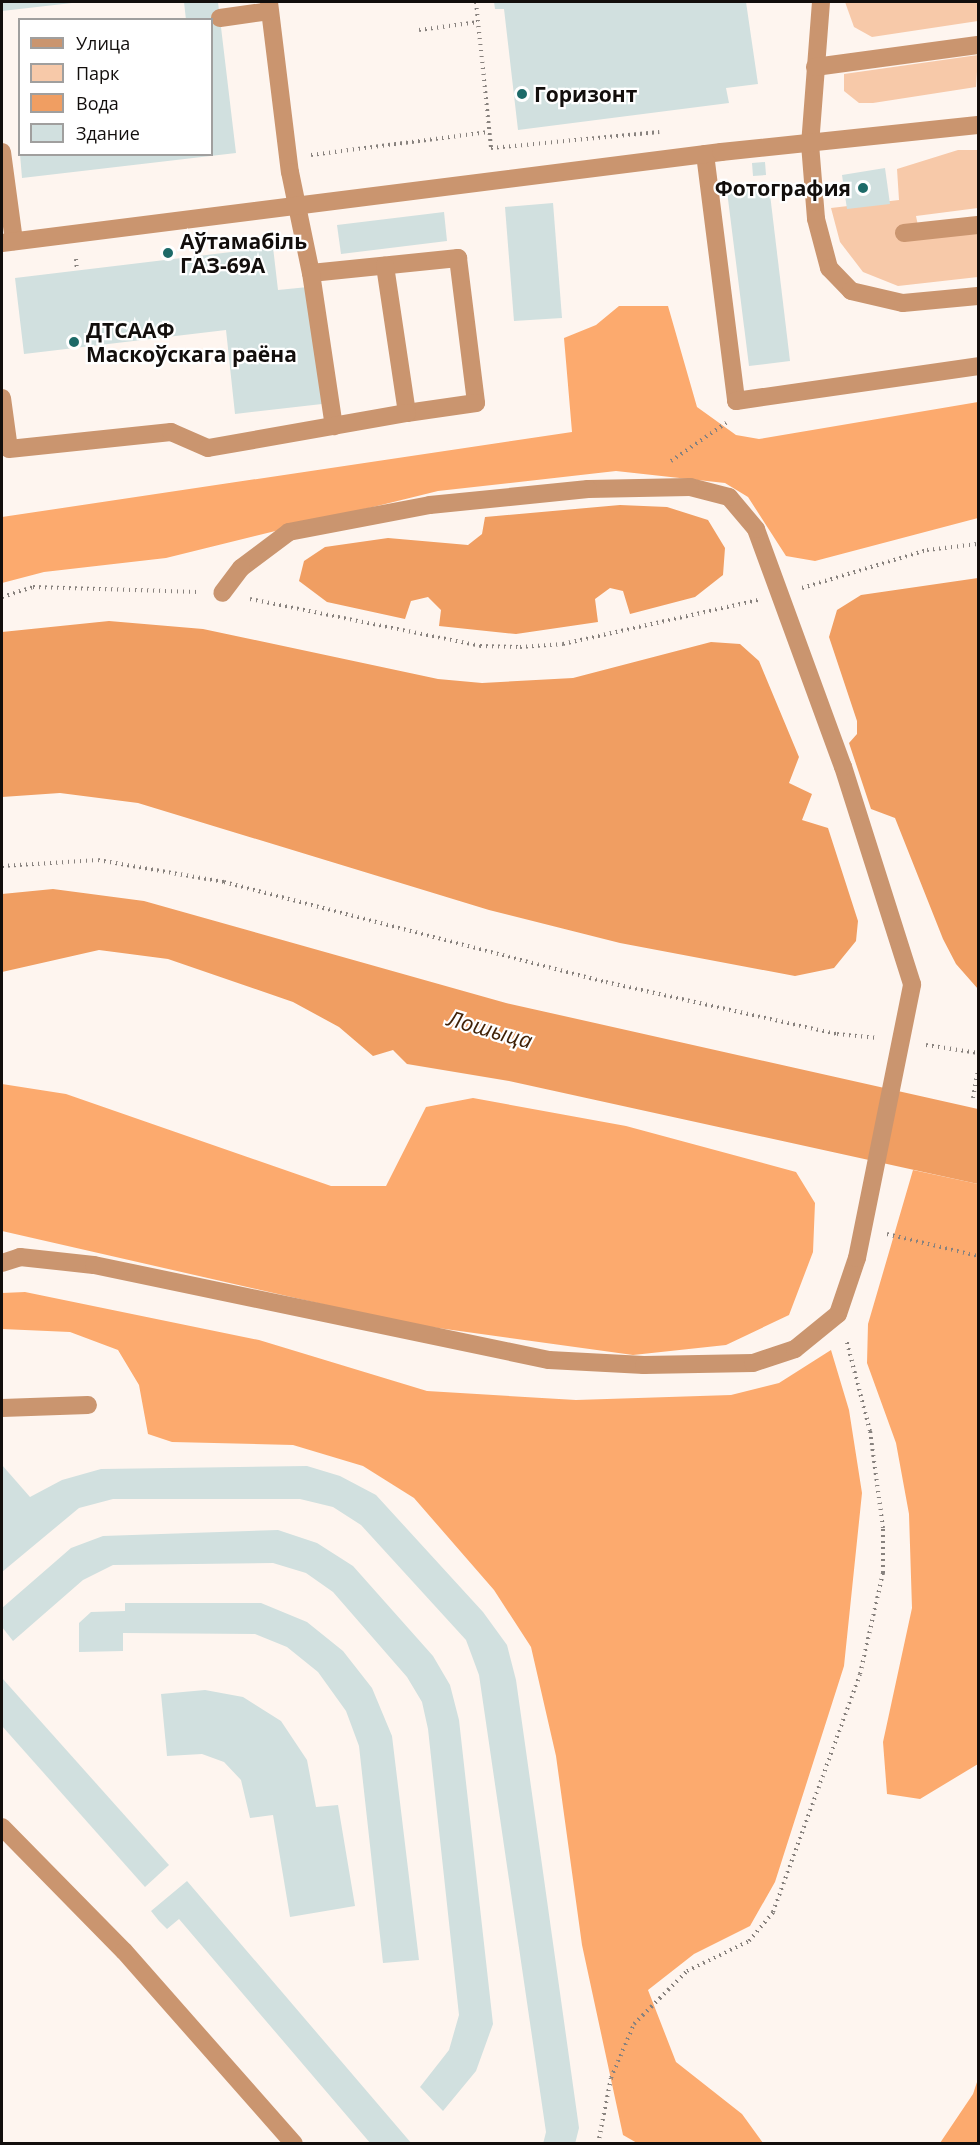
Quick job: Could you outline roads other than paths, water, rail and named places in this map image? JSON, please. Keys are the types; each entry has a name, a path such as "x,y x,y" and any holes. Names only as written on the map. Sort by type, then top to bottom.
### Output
{"lane":[{"path":"821,2 810,144 816,219 830,268 851,291 903,303 978,296"},
{"path":"220,18 270,6 288,158 311,273 334,426"},
{"path":"815,67 978,45"},
{"path":"2,152 8,242 705,154 978,125"},
{"path":"705,154 736,401 978,366"},
{"path":"904,233 978,225"},
{"path":"2,398 9,449 171,432 208,448 477,403 458,258 311,273"},
{"path":"385,266 407,413"},
{"path":"2,1263 20,1257 94,1265 549,1360 753,1363 810,1341 838,1314 863,1229 912,984 843,767 778,596 756,529 729,497 690,487 650,487 430,505 289,532 241,568 222,593"},
{"path":"2,1408 88,1405"},
{"path":"2,1827 124,1952 294,2144"}],"water":[{"path":"620,505 667,507 708,520 725,548 723,575 695,597 630,614 623,591 610,588 595,599 598,622 516,634 439,626 441,610 428,597 411,601 405,619 327,602 299,581 304,561 325,547 388,538 468,545 482,534 485,517"},
{"path":"978,578 978,989 956,964 943,939 895,818 871,809 849,743 857,734 857,721 829,637 837,610 861,595"},
{"path":"109,621 203,629 438,679 482,683 573,678 711,642 740,644 759,661 799,757 789,783 812,794 802,820 828,828 858,921 856,941 834,968 795,976 620,943 489,910 138,803 60,793 2,797 2,632"},
{"name":"Лошыца","path":"53,889 144,901 506,1003 978,1109 978,1184 509,1081 407,1064 393,1050 373,1056 339,1027 293,1002 168,959 99,950 2,972 2,894"}],"place":[{"name":"Горизонт","path":"522,94"},
{"name":"Фотография","path":"863,188"},
{"name":"Аўтамабіль ГАЗ-69А","path":"168,253"},
{"name":"ДТСААФ Маскоўскага раёна","path":"74,342"}]}
